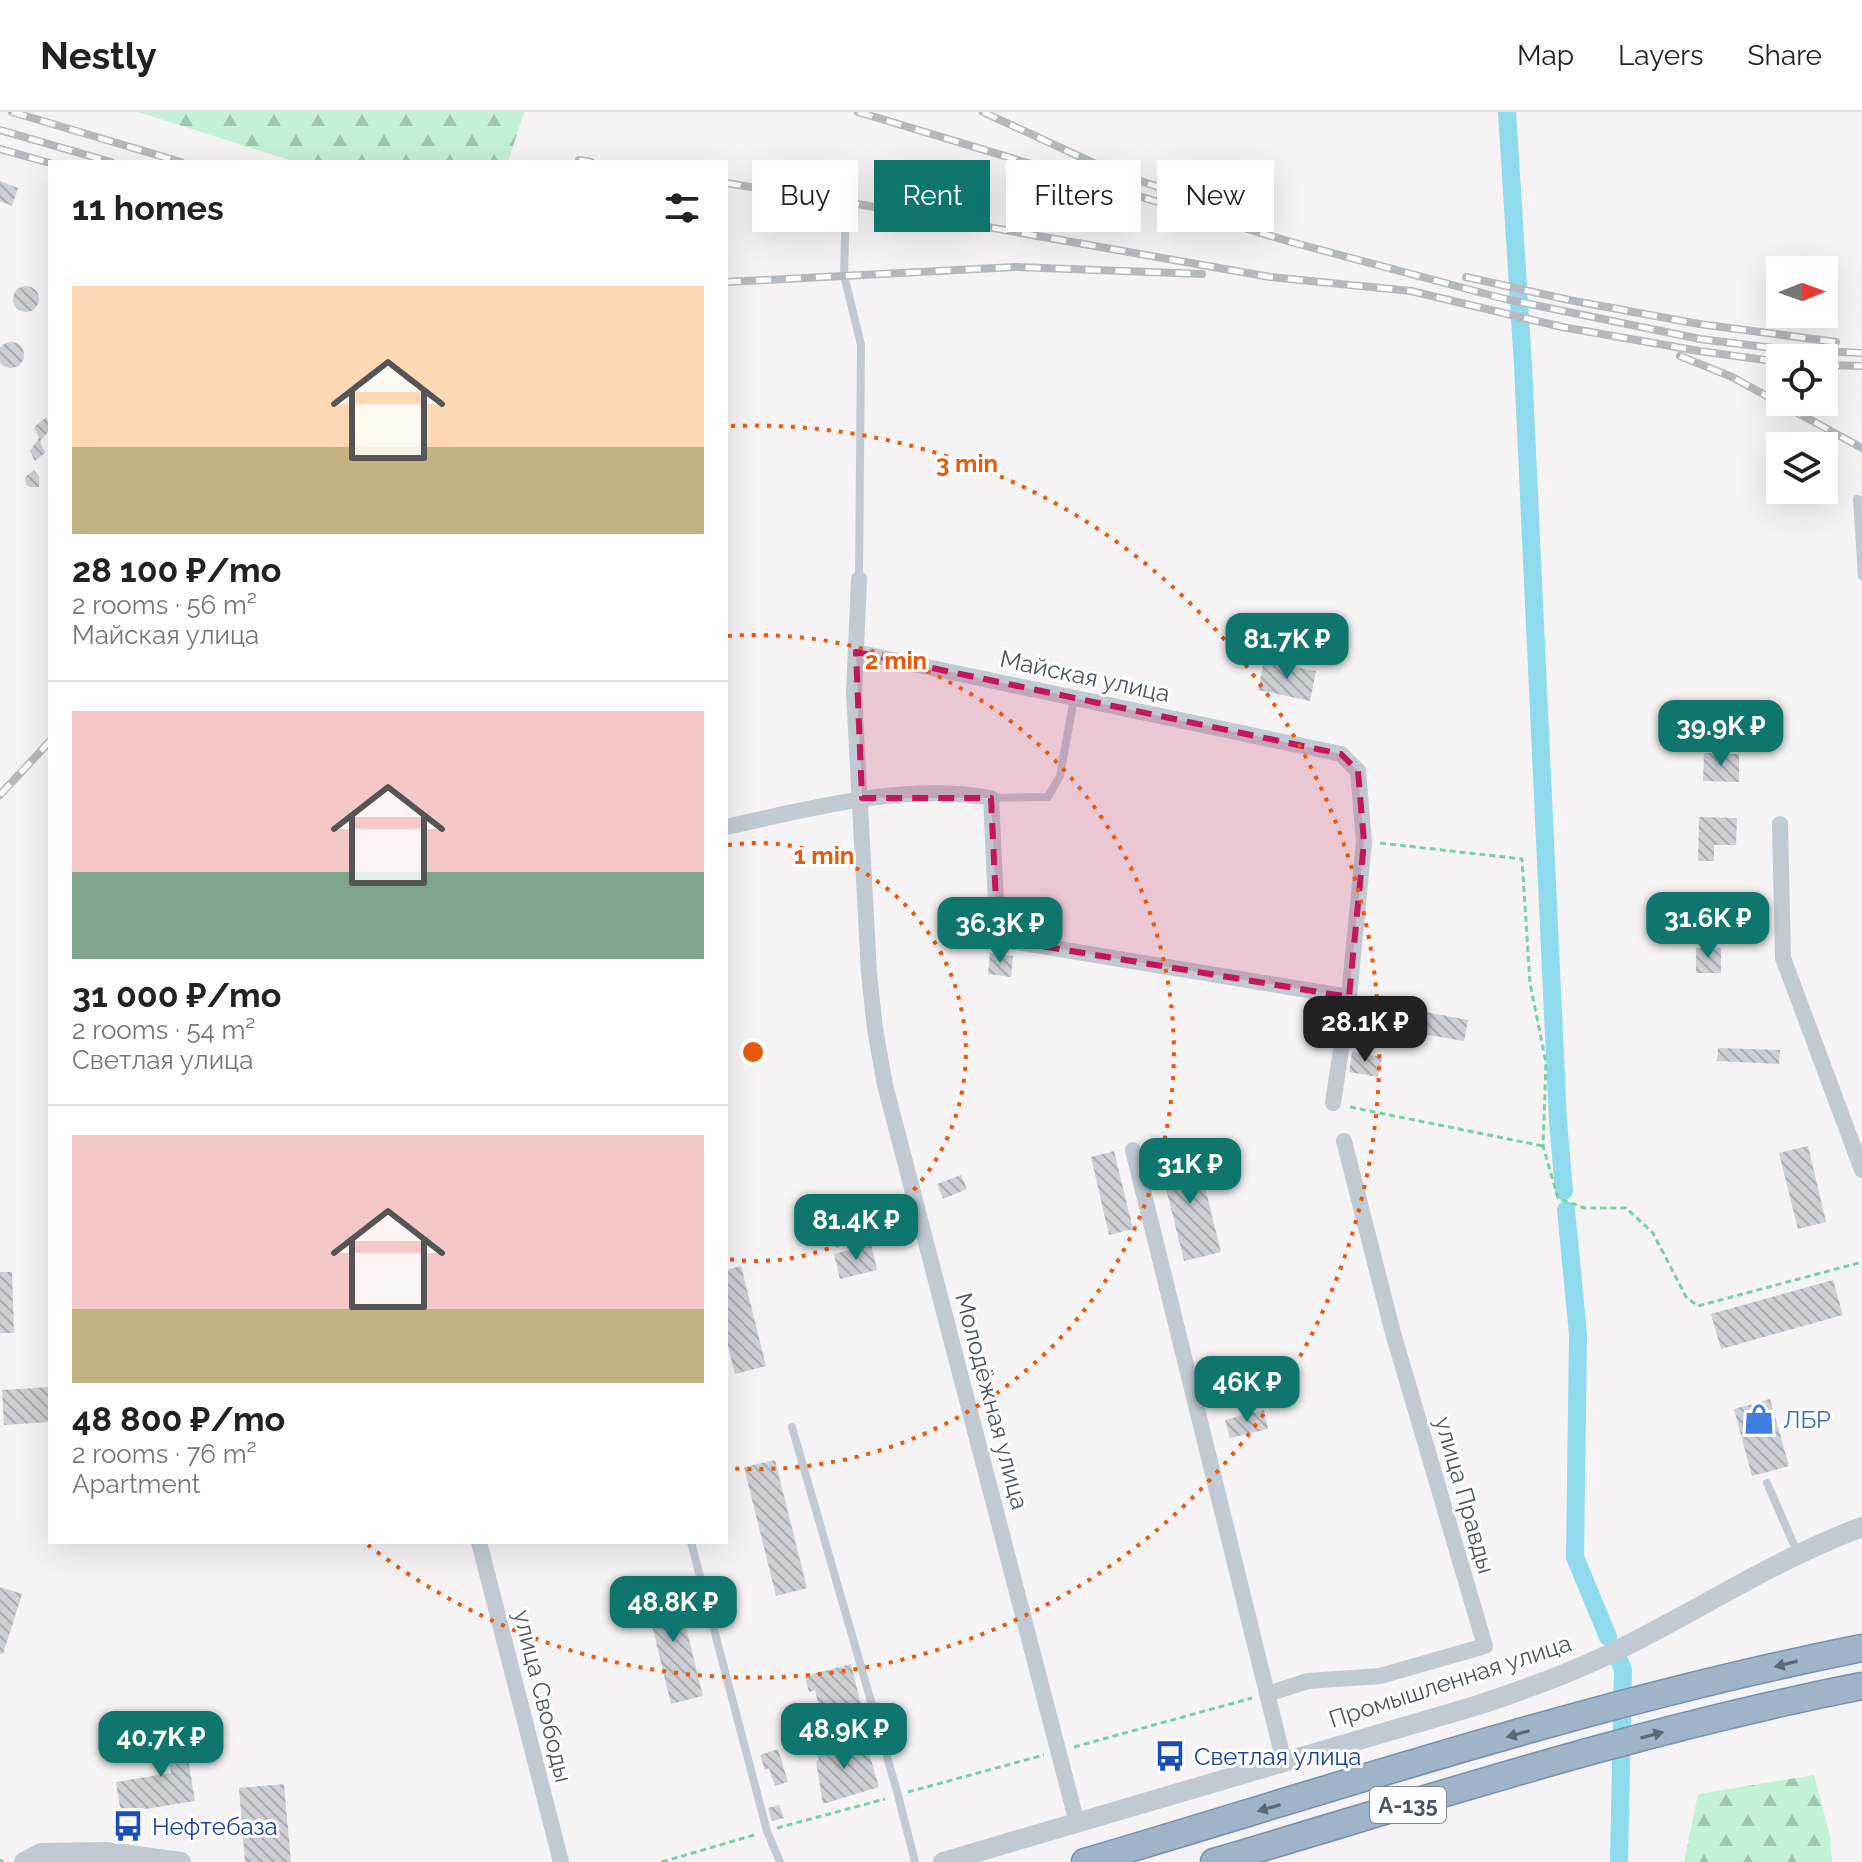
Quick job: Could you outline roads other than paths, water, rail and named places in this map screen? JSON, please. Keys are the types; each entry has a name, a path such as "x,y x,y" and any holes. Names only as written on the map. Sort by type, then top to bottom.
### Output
{"highway":[{"name":"А-135","path":"1085,1862 1593,1713 1797,1661 1862,1648"},
{"name":"А-135","path":"1214,1862 1602,1748 1862,1686"}],"street":[{"name":"Молодёжная улица","path":"859,579 854,693 869,973 875,1029 885,1085 1077,1823"},
{"name":"Майская улица","path":"856,652 1341,754 1358,771 1364,842 1349,997 1333,1103"},
{"path":"728,827 862,798 966,793 991,798 997,923 1011,941 1349,997"},
{"path":"1780,824 1783,958 1862,1170"},
{"name":"улица Правды","path":"1267,1694 1308,1681 1380,1676 1485,1646 1393,1333 1344,1141"},
{"path":"1133,1150 1284,1762"},
{"name":"Промышленная улица","path":"943,1862 1475,1706 1543,1683 1602,1658 1798,1555 1862,1527"},
{"name":"улица Свободы","path":"480,1544 561,1862"},
{"path":"24,1862 41,1853 106,1852 181,1862"}],"lane":[{"path":"845,232 844,275 861,345 859,579"},
{"path":"1862,501 1857,499 1862,576"},
{"path":"991,798 1048,797 1060,776 1074,698"},
{"path":"792,1427 915,1862"},
{"path":"1767,1483 1798,1555"},
{"path":"692,1544 767,1831 780,1862"}],"waterway":[{"path":"1507,112 1523,366 1558,1121 1564,1191"},
{"path":"1566,1210 1578,1334 1575,1557 1608,1637"},
{"path":"1619,1660 1623,1670 1619,1862"}],"railway":[{"path":"12,112 174,160"},
{"path":"858,112 1291,242 1505,299 1700,339 1781,349 1862,353"},
{"path":"983,112 1111,171 1157,187"},
{"path":"0,130 104,160"},
{"path":"0,149 48,162"},
{"path":"728,183 1270,277 1411,291 1562,327 1766,360"},
{"path":"728,282 1015,267 1202,274"},
{"path":"1466,277 1699,324 1836,342"},
{"path":"1680,356 1732,377 1862,448"},
{"path":"1838,365 1862,366"},
{"path":"0,795 48,743"}],"place":[{"name":"ЛБР","path":"1759,1419"},
{"name":"Светлая улица","path":"1170,1756"},
{"name":"Нефтебаза","path":"128,1826"}]}
